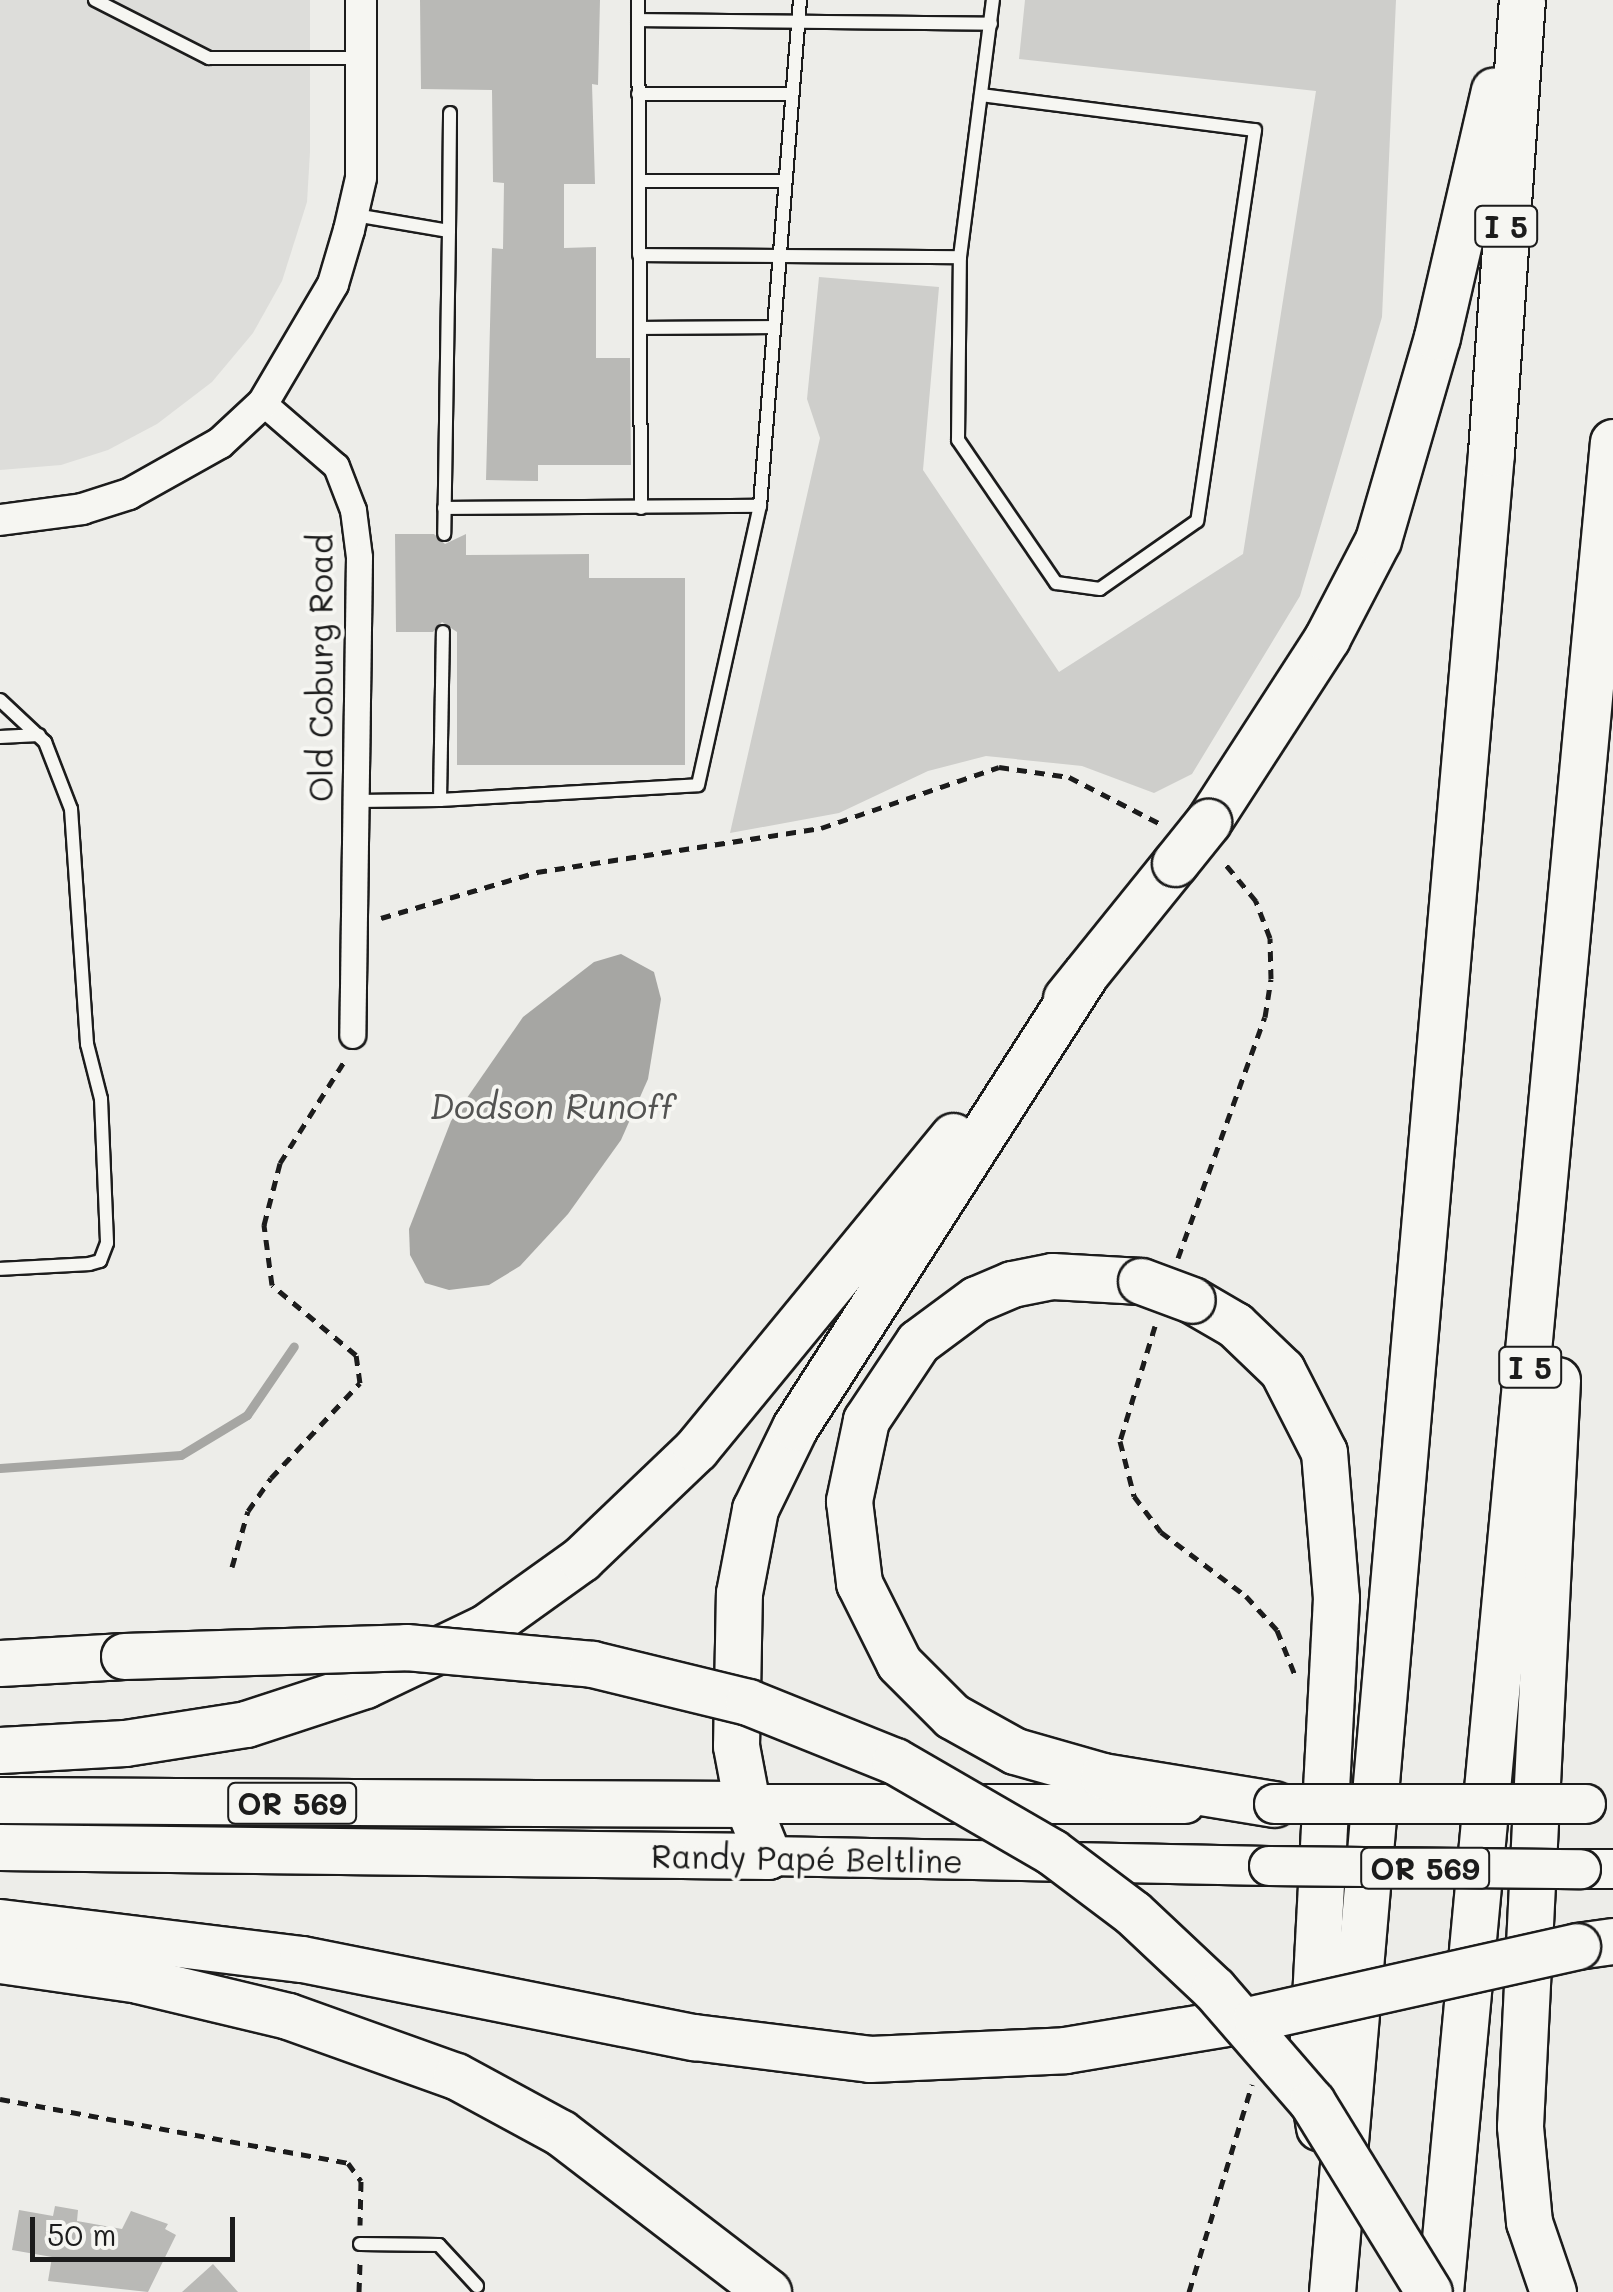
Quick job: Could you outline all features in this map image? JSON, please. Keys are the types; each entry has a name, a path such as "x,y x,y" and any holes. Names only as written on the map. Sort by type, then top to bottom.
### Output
{"highway":[{"path":"0,1750 126,1742 263,1719 366,1685 486,1627 581,1560 696,1449 1208,822 1327,638 1378,540 1438,337 1518,0"},
{"name":"I 5","path":"1332,2292 1491,453 1518,0"},
{"name":"I 5","path":"1440,2292 1547,1198 1613,442"},
{"path":"768,1856 747,1804 736,1746 734,1662 755,1509 795,1428 1086,975"},
{"path":"1547,1198 1558,1344 1520,2126 1529,2222 1553,2292"},
{"path":"1274,1804 1104,1776 1015,1751 952,1716 899,1663 858,1583 850,1501 866,1420 918,1342 976,1299 1012,1284 1052,1276 1141,1281 1192,1300 1236,1325 1282,1370 1324,1452 1336,1598 1311,2076 1336,2240"},
{"path":"0,1663 406,1647 592,1664 748,1702 895,1761 1052,1852 1133,1914 1214,1989 1322,2116 1429,2292"},
{"name":"Randy Papé Beltline","path":"0,1800 747,1804"},
{"name":"Randy Papé Beltline","path":"0,1848 768,1856"},
{"path":"0,1922 302,1959 694,2037 870,2059 1065,2050 1256,2018 1595,1943"},
{"path":"0,1960 138,1980 288,2016 456,2076 561,2133 768,2292"}],"main road":[{"name":"Randy Papé Beltline","path":"747,1804 1600,1804"},
{"name":"Randy Papé Beltline","path":"768,1856 1597,1869"}],"street":[{"path":"0,520 82,509 129,494 220,443 263,402 333,284 361,178 361,0"},
{"name":"Old Coburg Road","path":"263,402 336,466 353,510 359,557 352,1035"}],"lane":[{"path":"95,0 209,58 361,58"},
{"path":"638,0 641,508"},
{"path":"356,801 698,785 760,506 800,0"},
{"path":"981,95 1254,130 1197,522 1100,589 1056,584 958,440 960,257 993,0"},
{"path":"638,20 990,24"},
{"path":"638,94 792,94"},
{"path":"444,534 450,113"},
{"path":"639,181 785,181"},
{"path":"352,214 448,231"},
{"path":"639,256 960,257"},
{"path":"640,328 774,327"},
{"path":"444,508 760,506"},
{"path":"440,800 443,632"},
{"path":"0,700 40,735 61,771 71,809 88,1044 101,1100 108,1253 89,1264 0,1269"},
{"path":"0,736 40,735"},
{"path":"360,2244 439,2246 477,2286"}],"path":[{"path":"232,1567 248,1511 271,1478 360,1383 356,1354 272,1285 264,1225 280,1163 346,1061 352,1035"},
{"path":"0,2099 348,2162 361,2181 359,2292"}],"shaded area":[{"path":"0,0 310,0 310,152 307,202 282,281 253,333 212,382 157,424 108,450 61,465 0,470"},
{"path":"1025,0 1396,0 1382,317 1300,596 1192,774 1154,793 1082,766 986,756 928,771 839,813 730,833 820,438 807,399 819,277 939,287 923,470 1059,672 1243,554 1316,91 1019,59"}],"water":[{"name":"Dodson Runoff","path":"621,954 654,972 661,999 648,1079 621,1140 568,1214 520,1266 489,1285 449,1290 425,1283 410,1255 409,1229 451,1121 523,1017 594,962"}],"building":[{"path":"420,0 600,0 598,85 592,84 595,184 564,184 564,248 596,247 596,358 630,358 631,465 538,465 538,481 486,480 492,248 503,249 504,183 493,182 492,90 421,89"},
{"path":"395,534 434,534 445,544 466,534 466,555 589,554 589,578 685,578 685,765 457,765 457,632 442,622 433,632 396,632"},
{"path":"55,2206 78,2210 77,2221 122,2229 131,2211 168,2224 165,2229 176,2235 148,2292 48,2281 52,2257 12,2250 19,2210 53,2216"},
{"path":"213,2264 238,2292 182,2292"}],"waterway":[{"path":"0,1468 181,1455 247,1415 294,1346"}]}
